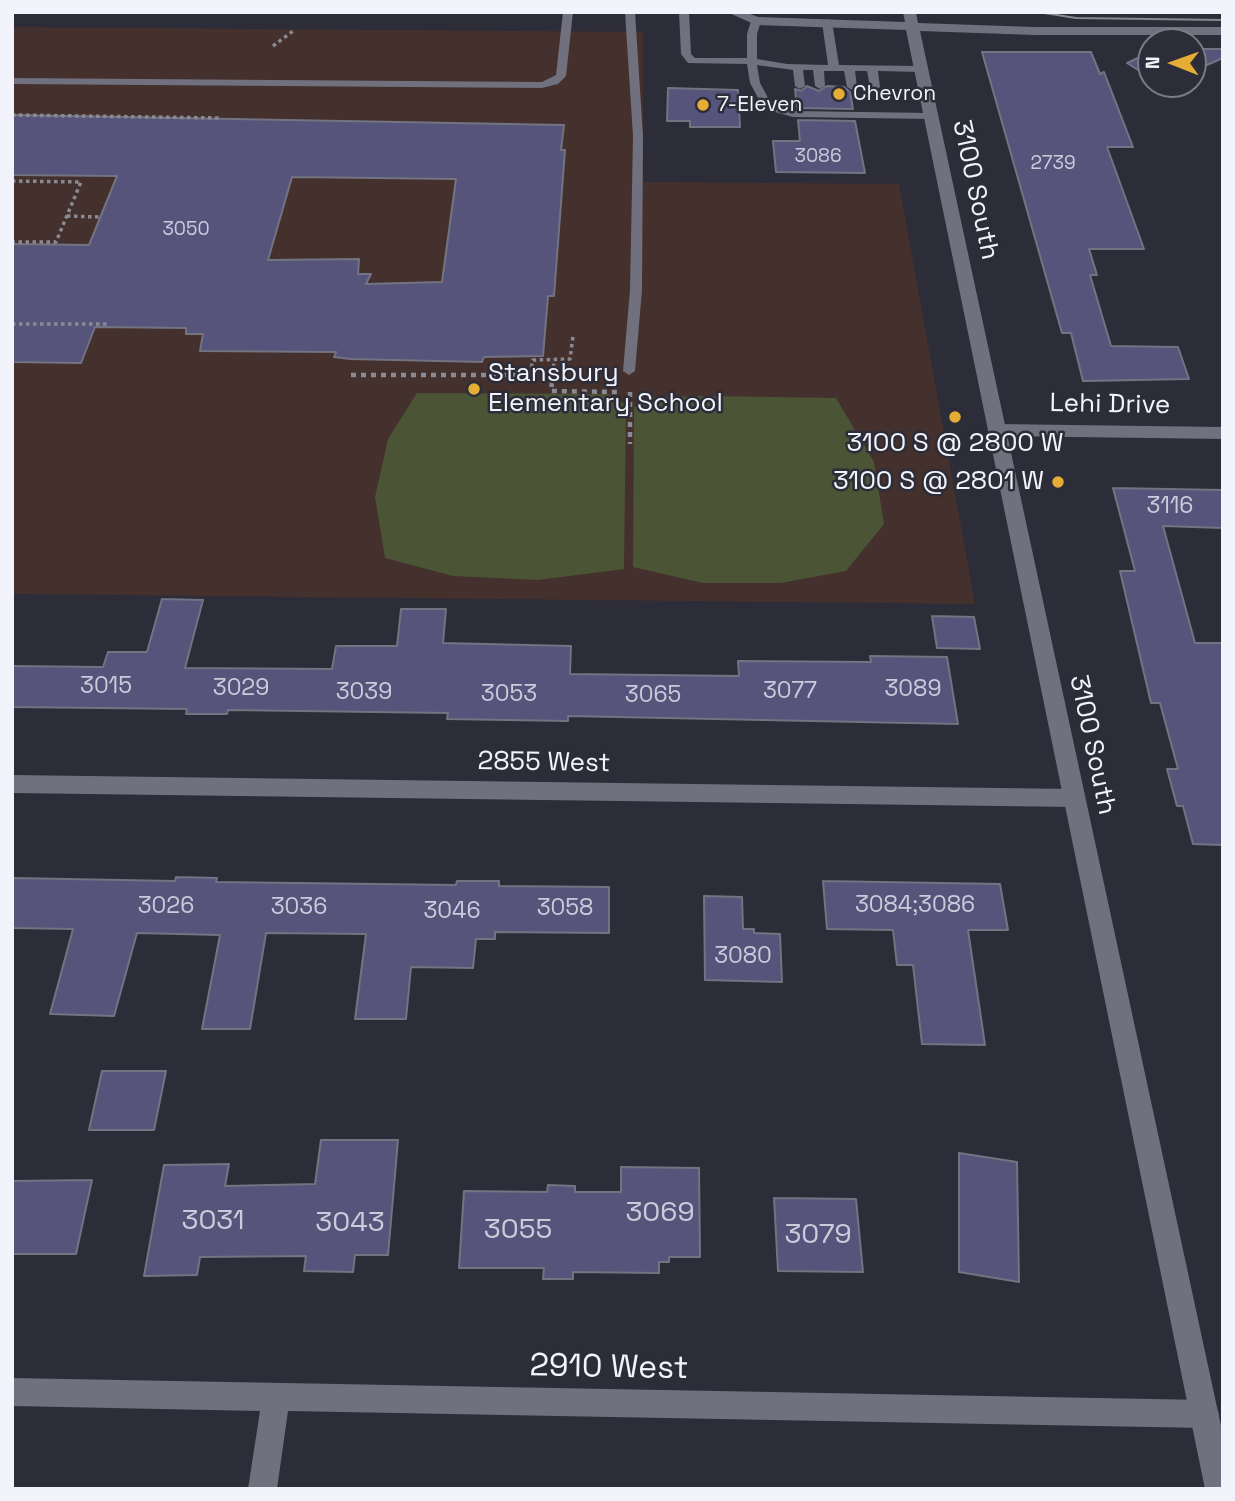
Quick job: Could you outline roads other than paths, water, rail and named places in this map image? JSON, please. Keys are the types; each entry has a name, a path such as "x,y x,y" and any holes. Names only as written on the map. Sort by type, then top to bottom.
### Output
{"street":[{"path":"733,12 756,21 827,22 910,18 1035,31 1223,31"},
{"name":"3100 South","path":"910,18 1221,1488"},
{"name":"Lehi Drive","path":"997,430 1223,433"},
{"name":"2855 West","path":"12,784 1074,798"},
{"name":"2910 West","path":"12,1392 1205,1414"},
{"path":"262,1489 276,1397"}],"lane":[{"path":"12,80 542,85 554,82 561,76 568,12"},
{"path":"629,371 636,290 639,136 630,12"},
{"path":"684,12 686,54 692,61 752,61 798,67 920,69"},
{"path":"756,21 752,34 755,83 768,107 804,114 856,115 878,109 931,116"},
{"path":"827,22 834,68"},
{"path":"798,67 800,86"},
{"path":"818,67 820,86"},
{"path":"849,68 852,87"},
{"path":"872,68 875,87"},
{"path":"802,102 804,114"},
{"path":"822,102 824,114"},
{"path":"855,103 856,115"}],"tram line":[{"path":"1038,12 1076,18 1223,20"}],"place":[{"name":"Chevron","path":"839,94"},
{"name":"7-Eleven","path":"703,105"},
{"name":"Stansbury Elementary School","path":"474,389"},
{"name":"3100 S @ 2800 W","path":"955,417"},
{"name":"3100 S @ 2801 W","path":"1058,482"}]}
